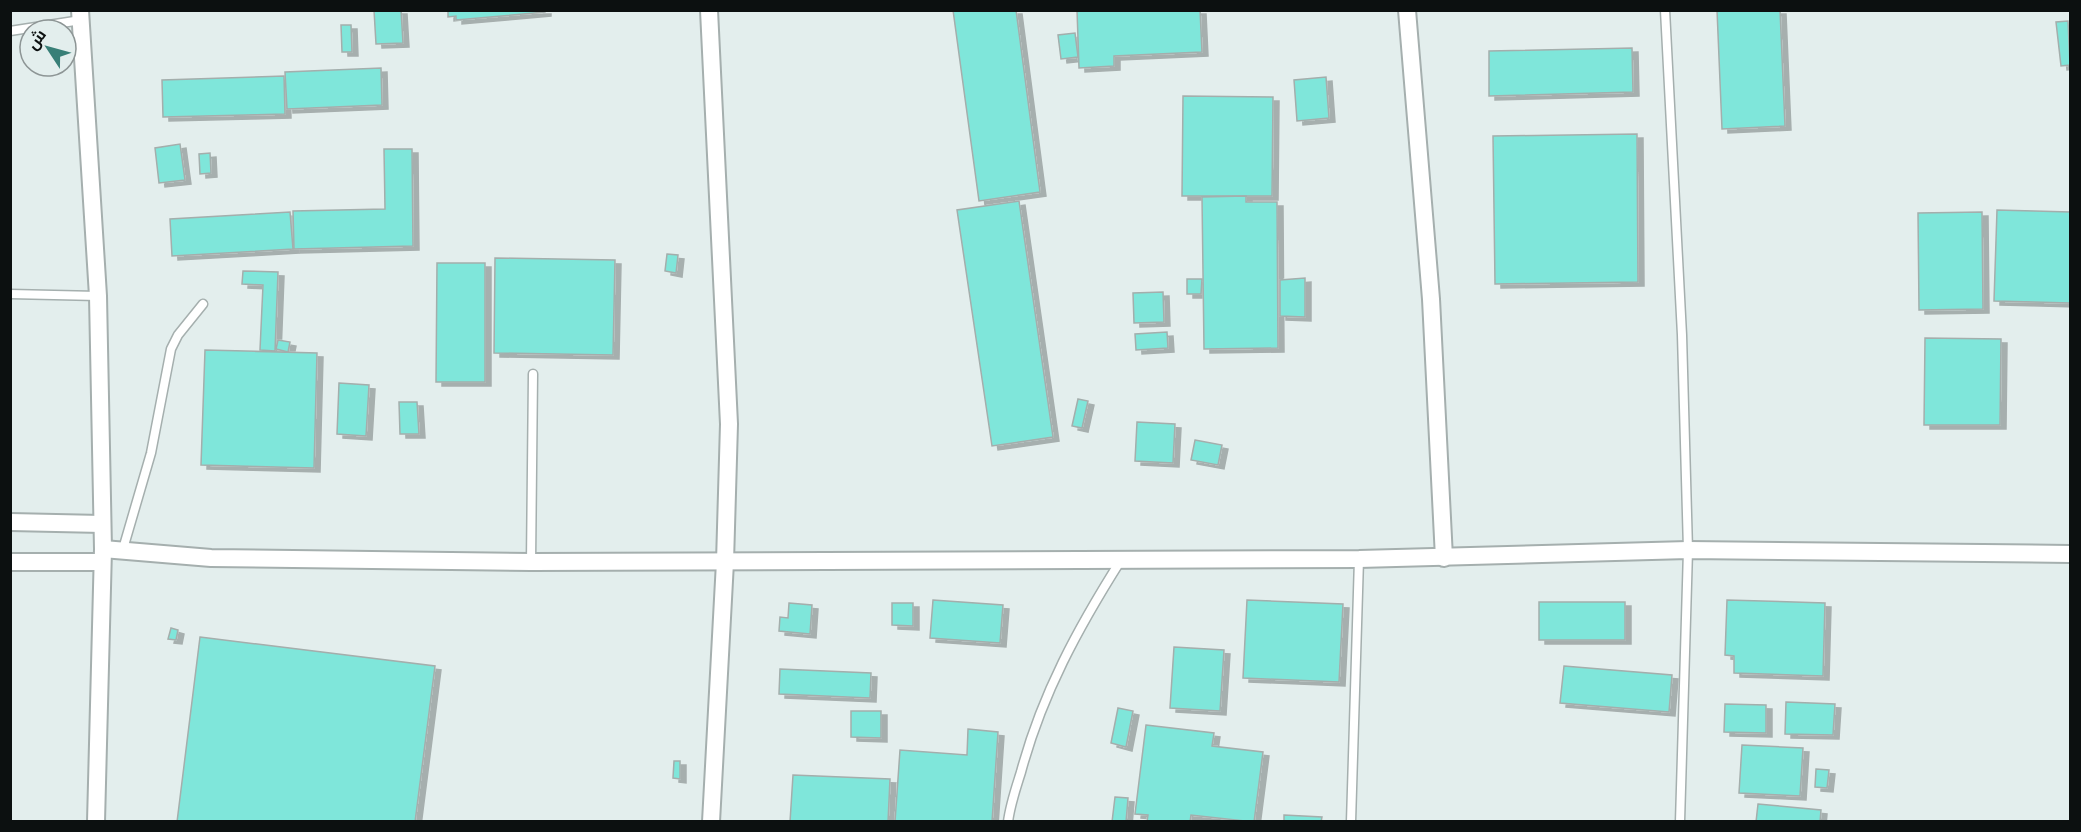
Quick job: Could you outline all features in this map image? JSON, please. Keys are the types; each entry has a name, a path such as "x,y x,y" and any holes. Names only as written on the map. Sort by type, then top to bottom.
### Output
{"street":[{"path":"709,10 729,424 725,562 711,822"},
{"path":"1407,10 1431,299 1444,558"},
{"path":"80,15 98,296 102,556 96,822"},
{"path":"10,522 102,524"},
{"path":"10,562 102,556 123,549 211,558 531,562 1359,559 1688,550 2070,554"}],"lane":[{"path":"1665,10 1682,335 1688,550 1680,822"},
{"path":"10,31 80,15"},
{"path":"10,294 98,296"},
{"path":"123,549 151,453 171,349 178,334 202,304"},
{"path":"531,562 533,374"},
{"path":"1351,822 1359,559"},
{"path":"1008,822 1031,733 1047,694 1081,622 1121,560"}],"building":[{"path":"374,10 401,10 403,43 376,44"},
{"path":"448,10 545,10 545,12 456,20 456,16 448,17"},
{"path":"953,10 1016,10 1040,192 979,201"},
{"path":"1077,10 1200,10 1202,52 1114,56 1114,66 1079,68"},
{"path":"1717,10 1780,10 1785,126 1722,129"},
{"path":"2068,21 2070,65 2061,66 2056,22"},
{"path":"341,25 351,25 352,52 342,52"},
{"path":"1075,33 1078,57 1061,59 1058,35"},
{"path":"1632,48 1633,92 1489,96 1489,51"},
{"path":"381,68 382,105 287,109 285,72"},
{"path":"284,76 285,114 163,117 162,80"},
{"path":"1326,77 1329,118 1297,121 1294,80"},
{"path":"1183,96 1273,97 1272,196 1182,196"},
{"path":"1637,134 1638,282 1495,284 1493,136"},
{"path":"180,144 185,180 159,183 155,148"},
{"path":"384,149 412,149 413,246 294,249 293,211 385,209"},
{"path":"210,153 211,173 200,174 199,154"},
{"path":"1246,196 1246,202 1277,202 1278,348 1204,349 1202,197"},
{"path":"1019,201 1053,437 992,446 957,210"},
{"path":"1997,210 2070,212 2070,303 1994,301"},
{"path":"290,212 293,249 172,256 170,219"},
{"path":"1982,212 1983,309 1919,310 1918,213"},
{"path":"667,254 678,255 676,273 665,271"},
{"path":"495,258 615,260 613,355 494,353"},
{"path":"437,263 485,263 485,382 436,382"},
{"path":"243,271 278,272 275,351 260,350 263,285 242,284"},
{"path":"1305,278 1305,317 1280,316 1280,280"},
{"path":"1187,279 1202,279 1201,294 1187,294"},
{"path":"1163,292 1164,322 1134,323 1133,293"},
{"path":"1167,332 1168,348 1136,350 1135,334"},
{"path":"1925,338 2001,339 2000,425 1924,425"},
{"path":"278,340 290,342 288,352 276,349"},
{"path":"205,350 317,353 314,468 201,465"},
{"path":"339,383 369,385 366,436 337,434"},
{"path":"1078,399 1088,401 1082,428 1072,426"},
{"path":"399,402 417,402 419,434 400,434"},
{"path":"1137,422 1175,424 1173,463 1135,461"},
{"path":"1195,440 1222,445 1218,465 1191,460"},
{"path":"933,600 1003,605 1000,643 930,638"},
{"path":"1247,600 1343,604 1339,682 1243,678"},
{"path":"1727,600 1825,603 1823,676 1734,673 1734,656 1725,655"},
{"path":"1539,602 1625,602 1625,640 1539,640"},
{"path":"789,603 812,605 810,634 779,631 780,617 788,618"},
{"path":"892,603 913,603 913,626 892,625"},
{"path":"171,628 178,630 176,640 168,639"},
{"path":"200,637 435,666 415,822 177,822"},
{"path":"1174,647 1224,650 1220,711 1170,708"},
{"path":"1564,666 1672,675 1669,712 1560,703"},
{"path":"780,669 871,673 870,698 779,694"},
{"path":"1786,702 1835,704 1833,735 1785,734"},
{"path":"1725,704 1766,705 1766,733 1724,732"},
{"path":"1118,708 1133,711 1126,747 1111,743"},
{"path":"851,711 881,711 881,738 851,737"},
{"path":"1146,725 1214,733 1212,746 1263,752 1254,822 1191,815 1190,822 1147,822 1148,815 1135,814"},
{"path":"968,729 998,732 992,822 895,822 900,750 967,755"},
{"path":"1742,745 1803,748 1800,796 1739,793"},
{"path":"674,761 680,761 680,779 673,778"},
{"path":"1816,769 1829,770 1827,788 1815,787"},
{"path":"793,775 890,779 888,822 790,822"},
{"path":"1115,797 1128,798 1126,822 1112,822"},
{"path":"1758,804 1821,810 1820,822 1756,822"},
{"path":"1284,815 1322,817 1321,822 1284,822"}]}
